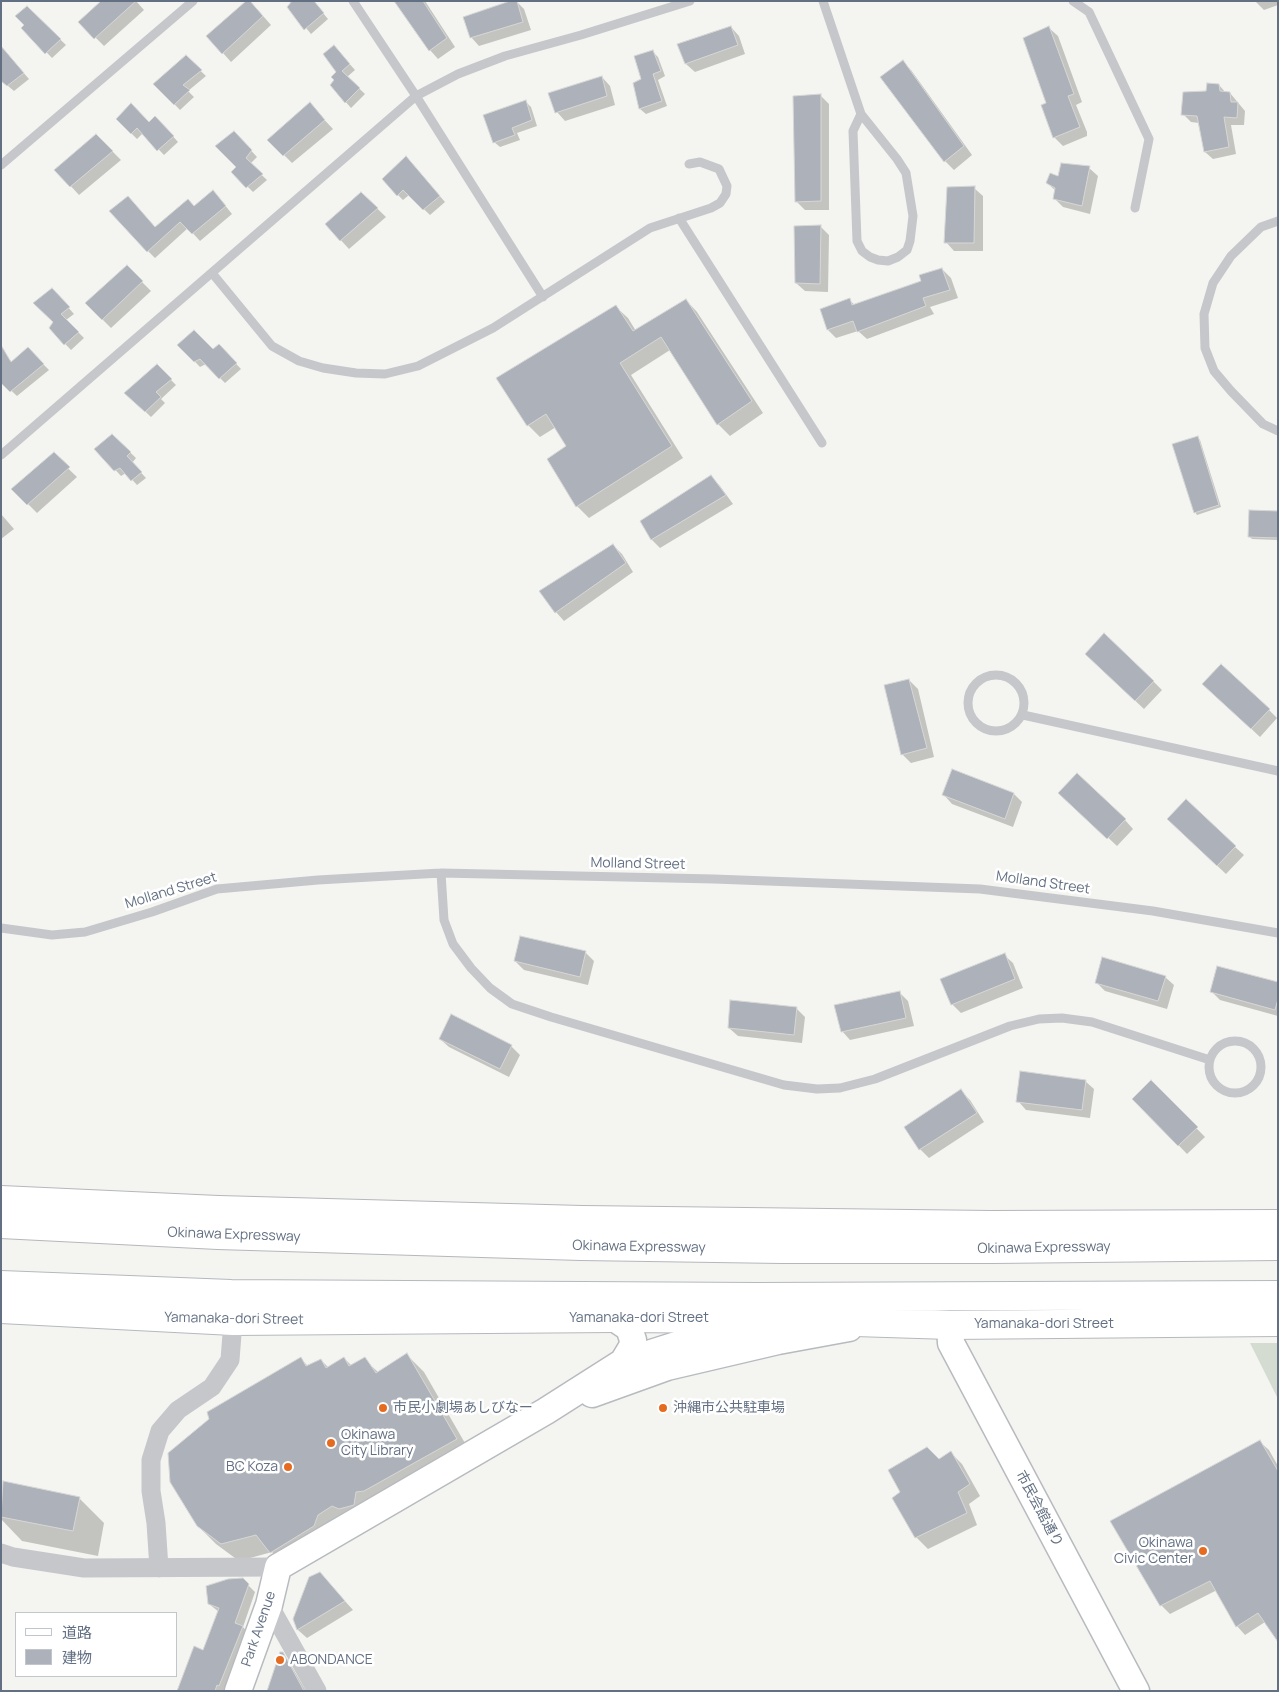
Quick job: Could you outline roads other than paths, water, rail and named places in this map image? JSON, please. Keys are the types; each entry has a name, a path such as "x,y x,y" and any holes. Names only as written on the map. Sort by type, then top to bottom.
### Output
{"main road":[{"name":"Okinawa Expressway","path":"1,1200 218,1210 582,1220 991,1225 1278,1224"},
{"name":"Okinawa Expressway","path":"1,1224 218,1235 581,1246 945,1249 1278,1246"},
{"name":"Yamanaka-dori Street","path":"1,1285 231,1294 681,1297 1278,1295"},
{"name":"Yamanaka-dori Street","path":"1,1309 233,1321 614,1318 775,1323 880,1322 950,1325 1278,1322"}],"street":[{"path":"159,1568 151,1484 151,1460 160,1431 178,1410 212,1387 230,1360 233,1321 231,1294"},
{"path":"546,1411 667,1367 775,1323 813,1296"},
{"path":"681,1297 712,1304 761,1303 775,1323"},
{"path":"614,1318 629,1328 633,1340 632,1348 623,1362"},
{"path":"1,1553 12,1557 84,1568 278,1567 546,1411 623,1362 775,1323"},
{"name":"市民会館通り","path":"950,1325 950,1343 1136,1691"},
{"name":"Park Avenue","path":"238,1691 269,1605 278,1567"},
{"path":"269,1605 317,1691"}],"lane":[{"path":"1,165 193,1"},
{"path":"353,1 416,96 543,298"},
{"path":"1,455 416,96 458,74 505,56 582,35 667,5 690,1"},
{"path":"823,1 861,114 906,173 912,202 912,230 907,250 898,257 888,261 870,257 862,251 857,241 853,130 861,114"},
{"path":"1073,1 1089,12 1149,139 1135,208"},
{"path":"212,274 272,346 299,361 323,368 356,373 385,374 418,366 493,328 543,298 650,228 711,208 720,203 726,194 727,186 718,169 700,162 689,164"},
{"path":"679,218 822,443"},
{"path":"1278,221 1261,228 1231,256 1213,283 1204,314 1205,348 1214,371 1263,424 1278,431"},
{"path":"994,674 1014,680 1022,690 1025,701 1023,714 1016,724 1007,730 988,731 979,726 972,718 968,707 968,698 973,686 983,678 994,674"},
{"path":"1023,714 1278,771"},
{"path":"442,874 444,920 453,944 471,968 490,988 512,1004 784,1085 817,1089 840,1088 875,1079 1010,1026 1039,1019 1062,1018 1092,1022 1210,1060"},
{"name":"Molland Street","path":"1,928 52,935 85,932 152,912 217,889 318,880 442,874 714,879 980,889 1153,911 1278,933"},
{"path":"1235,1041 1254,1048 1259,1056 1261,1072 1257,1082 1248,1090 1236,1094 1225,1091 1216,1085 1210,1076 1210,1060 1218,1047 1235,1041"}],"place":[{"name":"市民小劇場あしびなー","path":"383,1408"},
{"name":"沖縄市公共駐車場","path":"663,1408"},
{"name":"Okinawa City Library","path":"331,1443"},
{"name":"BC Koza","path":"288,1467"},
{"name":"Okinawa Civic Center","path":"1203,1551"},
{"name":"ABONDANCE","path":"280,1660"}]}
